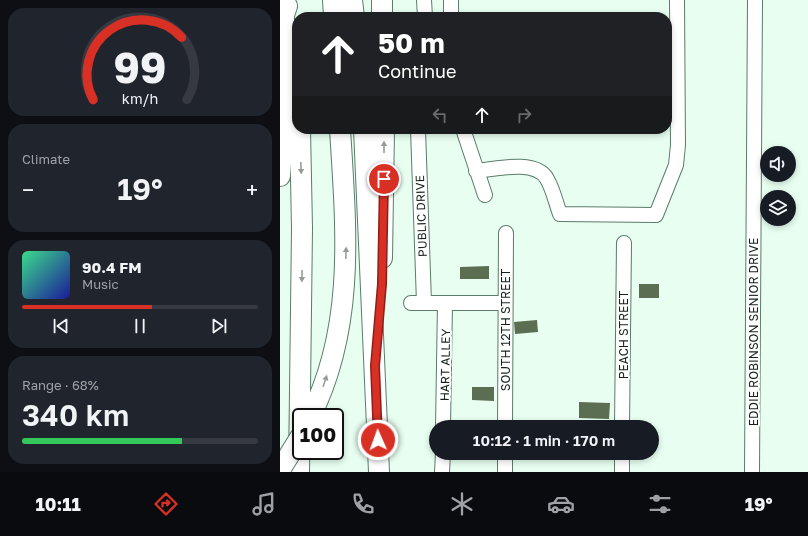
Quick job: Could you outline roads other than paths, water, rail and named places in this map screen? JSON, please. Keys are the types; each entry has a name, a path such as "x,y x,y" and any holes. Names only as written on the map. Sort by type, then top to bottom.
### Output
{"highway":[{"path":"333,0 334,12"},
{"path":"352,0 353,12"},
{"path":"382,0 382,12"},
{"path":"287,9 292,53"},
{"path":"280,176 287,9"},
{"path":"299,472 302,215 300,134"},
{"path":"314,408 325,384 334,354 343,306 346,256 344,181 340,134"},
{"path":"364,134 376,284"},
{"path":"379,472 375,366 376,284 384,134"},
{"path":"280,470 292,451"}],"street":[{"path":"424,0 425,12"},
{"path":"451,0 451,12"},
{"path":"476,171 523,166 535,169 547,177 560,214 656,215 676,165 678,145 677,0"},
{"name":"EDDIE ROBINSON SENIOR DRIVE","path":"752,472 755,0"},
{"name":"PUBLIC DRIVE","path":"418,134 418,303 445,303"},
{"path":"464,134 485,195"},
{"name":"SOUTH 12TH STREET","path":"505,420 506,233"},
{"name":"PEACH STREET","path":"622,420 624,243"},
{"path":"445,303 505,303"},
{"name":"HART ALLEY","path":"443,420 445,303"},
{"path":"442,472 443,460"},
{"path":"505,460 505,472"},
{"path":"622,460 622,472"}]}
